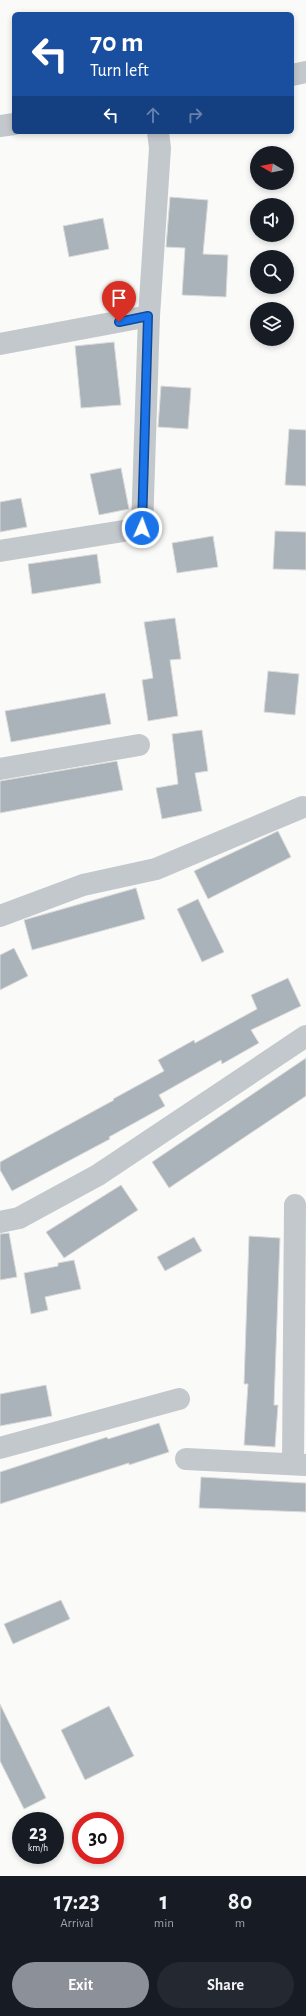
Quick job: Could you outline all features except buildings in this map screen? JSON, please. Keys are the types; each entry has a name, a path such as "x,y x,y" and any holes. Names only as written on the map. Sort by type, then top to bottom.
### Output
{"street":[{"path":"294,75 306,72"},
{"path":"0,126 12,124"},
{"path":"0,551 142,528 148,316 160,148 158,134"},
{"path":"0,344 148,316"},
{"path":"0,769 139,744"},
{"path":"0,916 83,885 156,869 303,807"},
{"path":"0,1222 19,1218 98,1175 306,1036"},
{"path":"186,1459 299,1464 295,1205"},
{"path":"0,1448 179,1399"}],"route":[{"path":"119,322 148,316 142,528"}]}
